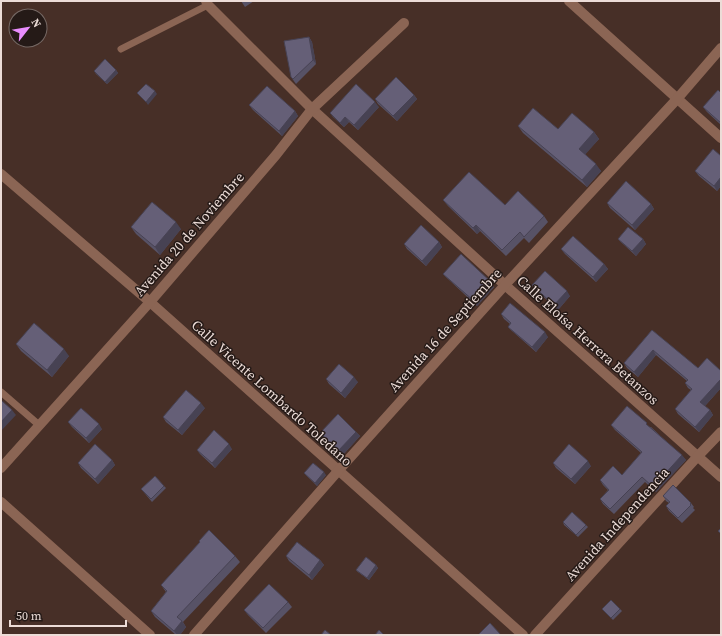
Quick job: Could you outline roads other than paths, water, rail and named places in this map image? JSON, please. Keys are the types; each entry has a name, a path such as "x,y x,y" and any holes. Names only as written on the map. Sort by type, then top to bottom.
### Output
{"street":[{"path":"569,1 721,138"},
{"name":"Calle Eloísa Herrera Betanzos","path":"207,3 312,109 505,285 721,477"},
{"name":"Avenida 20 de Noviembre","path":"1,468 150,302 276,155 312,109 404,23"},
{"name":"Avenida 16 de Septiembre","path":"194,635 338,471 505,285 677,99 721,48"},
{"name":"Calle Vicente Lombardo Toledano","path":"1,174 150,302 523,635"},
{"name":"Avenida Independencia","path":"535,635 721,432"},
{"path":"1,502 150,635"}],"lane":[{"path":"121,49 207,3"},
{"path":"1,392 39,425"}]}
